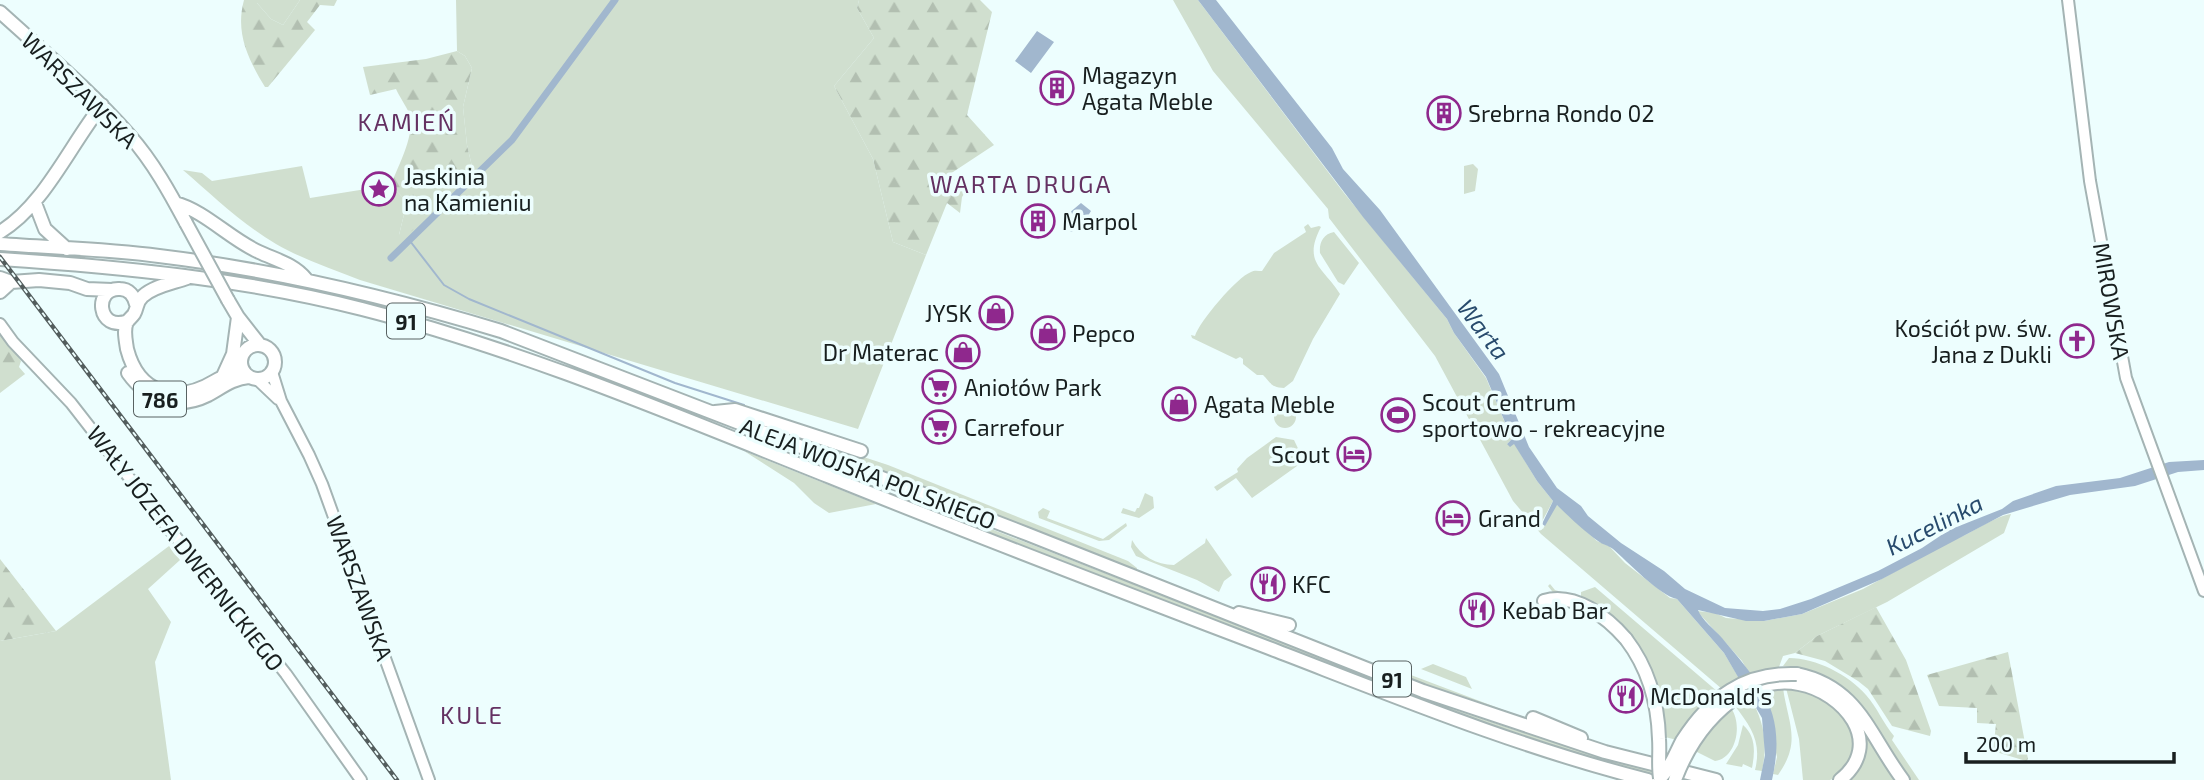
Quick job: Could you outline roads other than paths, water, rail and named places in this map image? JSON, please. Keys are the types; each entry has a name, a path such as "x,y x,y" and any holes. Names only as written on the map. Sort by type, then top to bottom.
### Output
{"main road":[{"name":"WARSZAWSKA","path":"0,12 102,105 151,162 228,300 242,335 245,351"},
{"path":"0,232 13,224 35,203 102,105"},
{"path":"88,126 103,122 124,129"},
{"path":"35,203 45,229 67,249"},
{"path":"175,203 191,207 234,239 297,269 306,279"},
{"name":"ALEJA WOJSKA POLSKIEGO","path":"0,244 156,255 306,279 501,331 1423,691 1605,752 1716,780"},
{"name":"ALEJA WOJSKA POLSKIEGO","path":"0,259 191,276 359,308 446,332 512,354 1461,721 1629,777 1656,779"},
{"path":"136,304 149,291 191,276"},
{"path":"2,285 39,280 87,289 127,290 134,297 136,304 134,314 121,322"},
{"path":"87,289 102,304"},
{"path":"112,290 105,296 103,314 121,322 128,352 138,372 152,386 171,393 200,390 231,374 240,364 245,351 254,345 266,347 273,354 275,364 268,376 253,379 240,364"},
{"name":"786","path":"121,322 121,353 128,373 139,388 159,399 188,402 209,395 239,378 253,379"},
{"name":"WARSZAWSKA","path":"237,322 260,345"},
{"path":"223,376 233,354 237,322"},
{"path":"712,412 735,410 861,451"},
{"path":"1544,601 1557,598 1592,610 1613,625 1643,664 1655,698 1658,718 1656,779"},
{"path":"1212,608 1289,625"},
{"path":"1656,779 1668,770 1687,734 1720,698 1754,678 1769,674 1824,682 1848,699 1860,712 1903,780"},
{"path":"1675,780 1696,738 1713,717 1736,698 1766,684 1799,679 1837,701 1855,723 1859,738 1858,752 1853,765 1840,780"},
{"path":"1533,718 1566,730 1605,752"}],"street":[{"name":"MIROWSKA","path":"2068,0 2090,181 2129,385 2204,591"},
{"name":"WAŁY JÓZEFA DWERNICKIEGO","path":"0,324 13,342 71,403 242,618 286,674 361,780"},
{"name":"WARSZAWSKA","path":"272,372 281,401 322,484 429,780"},
{"name":"WARSZAWSKA","path":"253,379 281,401"}],"water":[{"path":"1198,0 1216,0 1332,148 1343,169 1380,210 1499,374 1529,447 1557,488 1621,543 1664,571 1685,589 1725,608 1763,611 1780,609 1811,599 1878,571 1949,530 2002,509 2013,501 2056,486 2120,478 2169,462 2204,460 2204,470 2178,472 2135,486 2070,495 2003,515 1882,579 1802,614 1764,621 1746,621 1698,610 1749,671 1768,702 1774,719 1776,757 1772,780 1760,780 1765,755 1762,718 1724,653 1677,599 1653,585 1557,505 1545,526 1542,524 1553,501 1514,444 1510,447 1507,444 1512,439 1486,377 1447,319 1363,217"},
{"path":"1037,31 1054,42 1031,73 1015,61"},
{"path":"1081,203 1091,211 1081,227 1071,232 1062,219"}],"waterway":[{"path":"391,258 512,140 615,0"},
{"path":"410,241 444,285 469,299 675,383 744,405"}],"railway":[{"path":"0,257 397,780"}],"place":[{"name":"Magazyn Agata Meble","path":"1057,88"},
{"name":"Srebrna Rondo 02","path":"1444,113"},
{"name":"Jaskinia na Kamieniu","path":"379,189"},
{"name":"Marpol","path":"1038,221"},
{"name":"JYSK","path":"996,313"},
{"name":"Pepco","path":"1048,333"},
{"name":"Kościół pw. św. Jana z Dukli","path":"2077,341"},
{"name":"Dr Materac","path":"963,352"},
{"name":"Aniołów Park","path":"939,387"},
{"name":"Agata Meble","path":"1179,404"},
{"name":"Scout Centrum sportowo - rekreacyjne","path":"1398,415"},
{"name":"Carrefour","path":"939,427"},
{"name":"Scout","path":"1354,454"},
{"name":"Grand","path":"1453,518"},
{"name":"KFC","path":"1268,584"},
{"name":"Kebab Bar","path":"1477,610"},
{"name":"McDonald's","path":"1626,696"}],"district":[{"name":"KAMIEŃ","path":"407,121"},
{"name":"WARTA DRUGA","path":"1021,183"},
{"name":"KULE","path":"472,714"}],"water label":[{"name":"Warta","path":"1484,329"},
{"name":"Kucelinka","path":"1934,524"}]}
